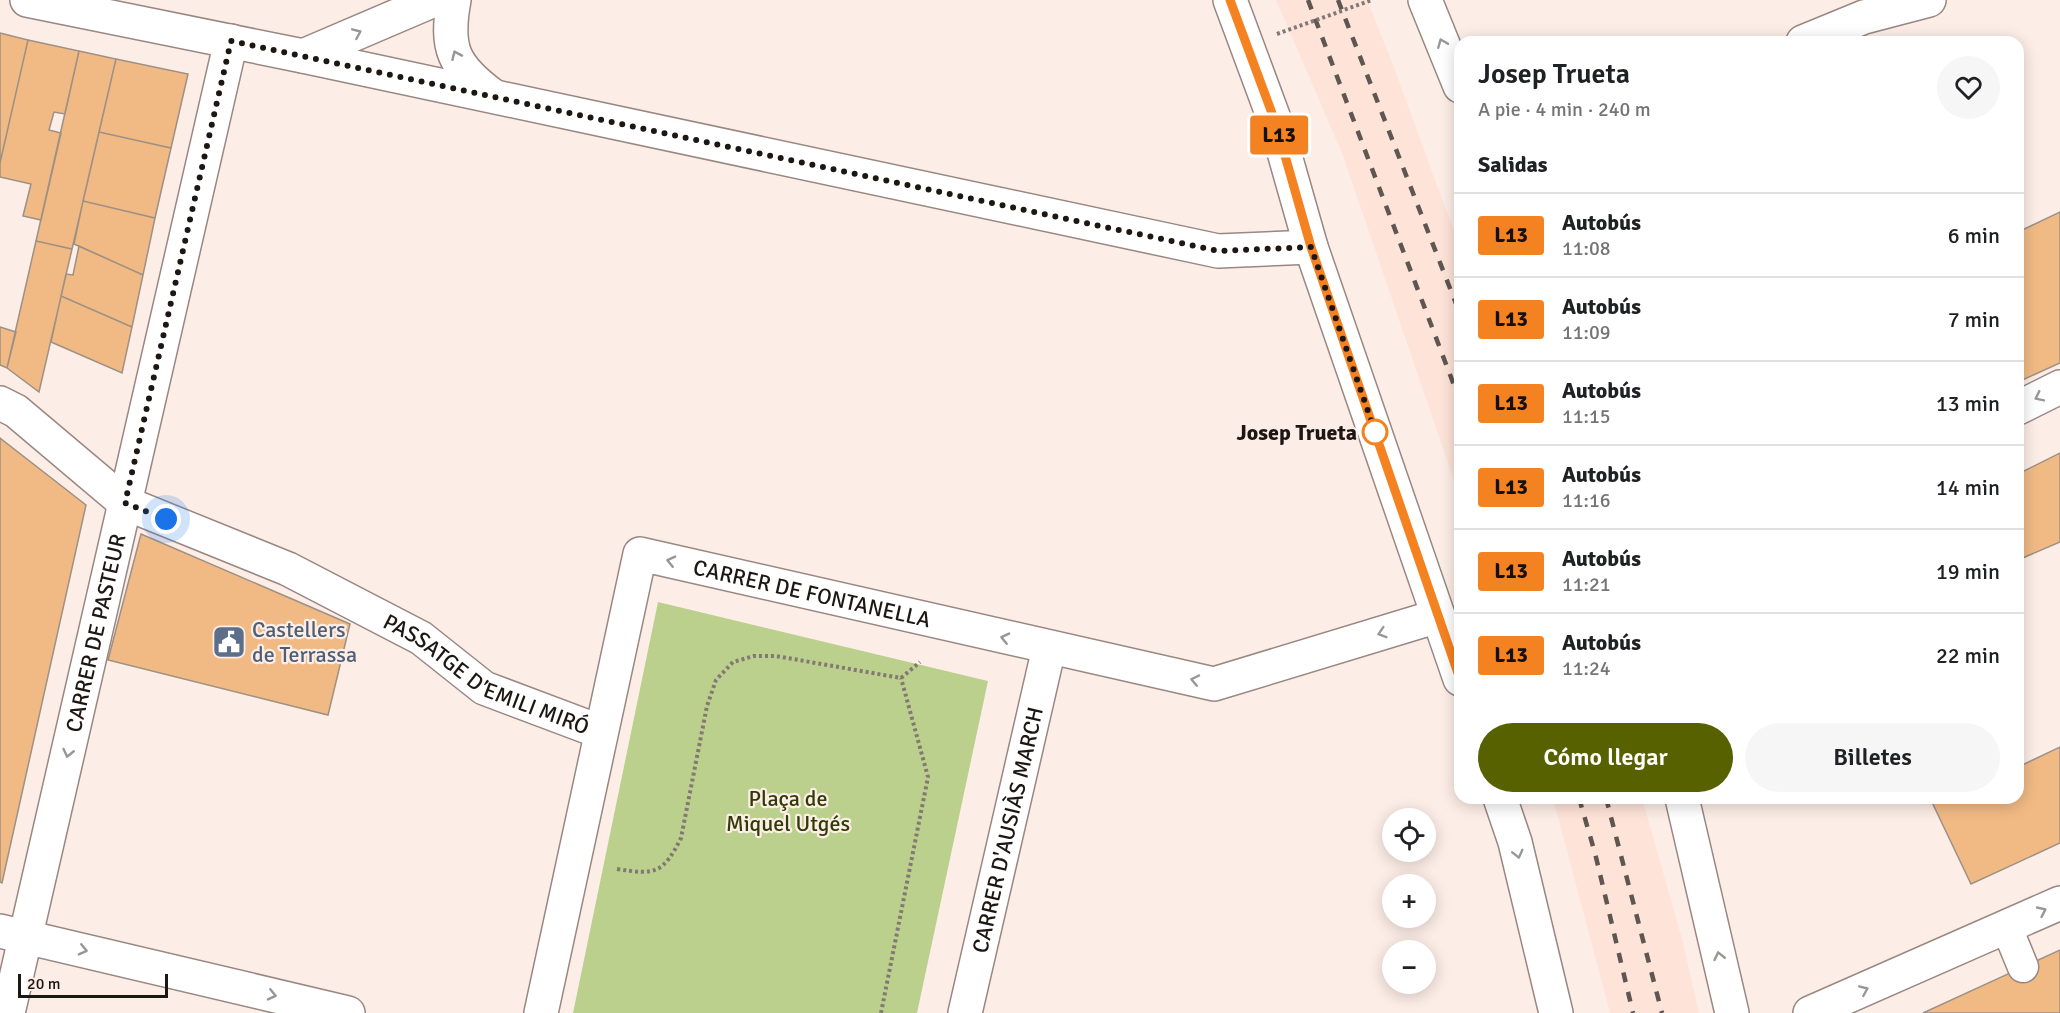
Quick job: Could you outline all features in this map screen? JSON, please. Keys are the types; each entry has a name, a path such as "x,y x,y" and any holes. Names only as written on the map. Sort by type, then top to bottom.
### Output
{"street":[{"path":"27,0 494,96 1218,251 1311,247"},
{"path":"303,56 434,0"},
{"path":"454,0 449,33 453,51 462,68 475,82 494,96"},
{"path":"1230,0 1276,124 1311,247 1454,662"},
{"path":"1425,0 1454,71"},
{"path":"1815,36 1871,9 1929,0"},
{"name":"CARRER DE PASTEUR","path":"8,1013 13,934 125,503 231,41"},
{"path":"2024,405 2060,387"},
{"name":"PASSATGE D'EMILI MIRÓ","path":"0,403 16,411 125,503 298,575 421,638 484,688 601,732"},
{"name":"CARRER DE FONTANELLA","path":"541,1013 640,554 1214,684 1438,616"},
{"name":"CARRER D'AUSIÀS MARCH","path":"965,1013 1048,648"},
{"path":"1502,804 1515,842 1556,1013"},
{"path":"1683,804 1732,1013"},
{"path":"1810,1013 2060,903"},
{"path":"13,934 348,1013"}],"lane":[{"path":"2007,928 2023,967"}],"path":[{"path":"1277,34 1372,0"},
{"path":"610,867 644,873 658,869 672,856 681,838 707,706 716,680 733,662 754,656 776,656 901,678"},
{"path":"901,678 924,658"},
{"path":"881,1013 928,777 901,678"}],"shaded area":[{"path":"1276,0 1367,0 1393,65 1454,231 1454,480 1342,153"},
{"path":"1555,804 1644,804 1682,939 1699,1013 1610,1013"}],"green space":[{"name":"Plaça de Miquel Utgés","path":"658,602 988,681 917,1013 573,1013"}],"building":[{"path":"0,33 28,40 0,163"},
{"path":"28,40 79,51 65,114 54,112 49,130 61,133 41,220 23,216 31,184 0,177 0,163"},
{"path":"79,51 116,59 72,249 36,241"},
{"path":"116,59 188,74 171,148 99,132"},
{"path":"99,132 171,148 155,218 83,201"},
{"path":"83,201 155,218 143,275 74,244"},
{"path":"2060,212 2060,363 2024,379 2024,229"},
{"path":"36,241 72,249 39,392 7,368"},
{"path":"79,246 143,275 132,327 61,296 66,274 73,275"},
{"path":"61,296 132,327 122,373 51,342"},
{"path":"0,327 16,332 7,368 0,365"},
{"path":"0,438 86,505 2,883 0,882"},
{"path":"2060,453 2060,542 2024,557 2024,471"},
{"name":"Castellers de Terrassa","path":"141,534 350,624 328,715 108,660"},
{"path":"2060,747 2060,843 1971,884 1933,804 2024,804 2024,764"},
{"path":"2060,950 2060,1013 1923,1013"}],"railway":[{"path":"1308,0 1454,385"},
{"path":"1338,0 1454,299"},
{"path":"1581,804 1595,853 1633,1013"},
{"path":"1608,804 1662,1013"}],"bus line":[{"name":"L13","path":"1230,0 1276,124 1311,247 1454,662"}],"place":[{"name":"Josep Trueta","path":"1375,432"},
{"name":"Castellers de Terrassa","path":"229,642"}],"route":[{"path":"166,519 125,503 231,41 1218,251 1311,247 1378,440 1375,432"}]}
